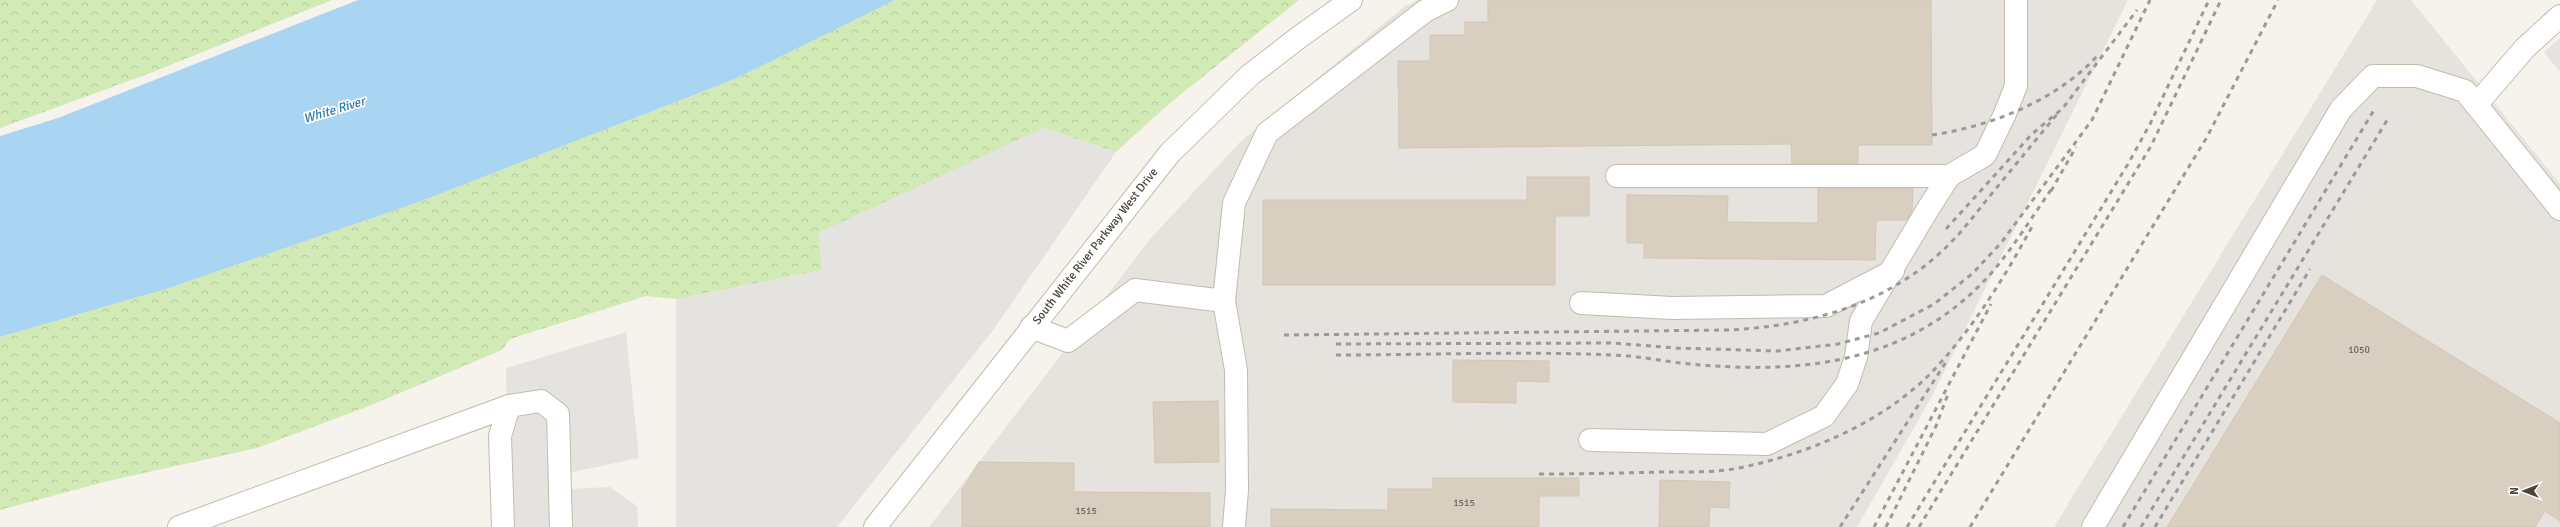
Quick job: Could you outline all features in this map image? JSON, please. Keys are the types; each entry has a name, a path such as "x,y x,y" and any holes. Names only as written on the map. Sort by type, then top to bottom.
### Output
{"street":[{"name":"South White River Parkway West Drive","path":"875,527 1158,166 1218,104 1277,54 1351,0"},
{"path":"1234,527 1237,490 1236,370 1224,301 1234,203 1267,133 1425,11 1447,0"},
{"path":"1590,440 1767,444 1824,416 1847,384 1856,357 1861,321 1893,271 1949,176 1985,155 2016,86 2016,0"},
{"path":"2476,105 2525,48 2560,16"},
{"path":"2093,527 2341,109 2373,76 2417,76 2465,91 2560,209"},
{"path":"1617,176 1949,176"},
{"path":"1581,303 1672,308 1826,306 1893,271"},
{"path":"1031,327 1068,341 1135,290 1224,301"},
{"path":"179,527 509,406 541,401 558,414 561,527"},
{"path":"503,527 500,436 509,406"}],"shaded area":[{"path":"1417,0 2128,0 1931,398 1857,527 929,527 1151,238 1241,141 1404,7"},
{"path":"2377,0 2411,0 2560,184 2560,527 2054,527"},
{"path":"2560,38 2560,72 2544,52"},
{"path":"1043,128 1116,152 994,329 837,527 676,527 676,299 822,270 818,233"},
{"path":"626,332 639,458 568,473 568,489 610,487 637,506 638,527 509,527 506,368"}],"green space":[{"path":"0,0 332,0 153,72 0,128"},
{"path":"895,0 1299,0 1170,103 1116,152 1043,128 823,270 676,299 646,296 510,339 502,350 369,406 257,448 108,481 0,510 0,337 166,289 419,202 735,79"}],"water":[{"name":"White River","path":"358,0 895,0 735,79 419,202 166,289 0,337 0,136 58,118"}],"building":[{"path":"1488,0 1931,0 1932,145 1858,145 1858,164 1792,164 1791,144 1399,148 1398,61 1430,61 1430,35 1465,35 1465,22 1488,22"},
{"path":"1527,177 1589,177 1589,216 1555,216 1555,285 1263,285 1263,200 1527,200"},
{"path":"1818,188 1913,188 1912,211 1907,220 1876,220 1875,260 1644,258 1644,243 1627,243 1627,195 1728,196 1727,222 1818,223"},
{"path":"2322,275 2560,423 2560,521 2545,511 2535,527 2167,527"},
{"path":"1453,360 1549,361 1549,382 1516,381 1516,403 1453,402"},
{"path":"1218,401 1219,462 1155,463 1153,402"},
{"path":"979,462 1074,463 1074,492 1210,493 1210,527 962,527 962,490"},
{"path":"1433,478 1579,478 1579,496 1539,496 1539,527 1271,527 1271,509 1388,510 1388,489 1433,489"},
{"path":"1660,480 1730,482 1729,508 1710,507 1709,527 1659,527"}],"railway":[{"path":"1336,344 1613,343 1676,348 1778,351 1838,344 1879,333 1934,304 1972,274 2001,243 2092,120 2150,0"},
{"path":"1907,527 2128,164 2150,124 2209,0"},
{"path":"1919,527 2151,146 2221,0"},
{"path":"1970,527 2207,137 2278,0"},
{"path":"1946,229 2032,134 2063,108 2137,10"},
{"path":"1932,135 1978,125 2000,118 2023,108 2064,85 2083,70 2099,54"},
{"path":"2123,527 2374,110"},
{"path":"1284,335 1729,330 1758,328 1814,318 1867,300 1893,287 1916,272 1939,254 1965,227 2058,113"},
{"path":"2141,527 2389,117"},
{"path":"2051,191 2076,147"},
{"path":"1336,355 1509,353 1578,354 1630,356 1680,363 1722,366 1764,367 1804,365 1844,359 1882,348 1918,331 1953,309 1985,280 2012,246 2053,187"},
{"path":"1539,474 1695,472 1727,470 1773,460 1797,452 1822,443 1870,420 1913,390 1947,355 1988,301 2034,223"},
{"path":"2155,527 2310,269"},
{"path":"1874,527 1991,304"},
{"path":"1840,527 1946,362"},
{"path":"1886,527 1936,426 1948,394"}]}
